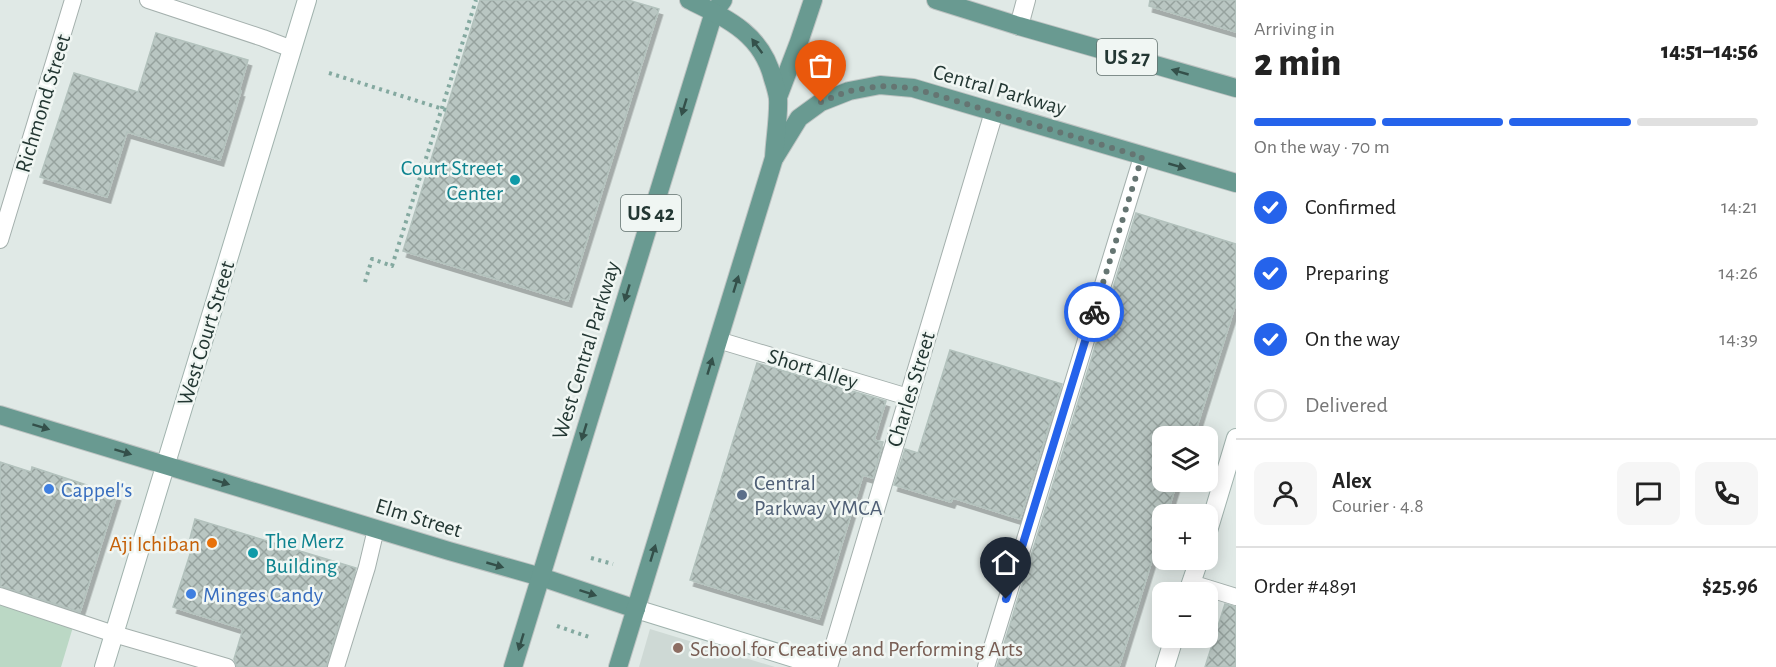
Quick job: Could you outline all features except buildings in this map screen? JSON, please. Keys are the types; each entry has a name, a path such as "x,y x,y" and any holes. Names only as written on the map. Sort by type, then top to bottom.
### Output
{"main road":[{"path":"689,0 718,6 755,41 770,65 778,97"},
{"path":"618,667 774,158 778,97 813,0"},
{"name":"US 27","path":"936,0 1018,26 1236,88"},
{"name":"West Central Parkway","path":"513,667 718,6"},
{"name":"Central Parkway","path":"774,158 799,118 821,102 849,91 880,86 913,88 1236,183"},
{"name":"Elm Street","path":"0,415 541,577 636,609"}],"street":[{"name":"West Court Street","path":"104,667 307,0"},
{"path":"1018,26 1026,0"},
{"name":"Charles Street","path":"828,667 994,112"},
{"path":"1216,504 1236,438"},
{"name":"Elm Street","path":"636,609 823,667"},
{"path":"1165,667 1171,648"}],"lane":[{"name":"Richmond Street","path":"0,240 73,0"},
{"path":"148,0 292,49"},
{"path":"986,667 1142,157"},
{"name":"Short Alley","path":"718,340 908,398"},
{"path":"336,667 367,567 376,529"},
{"path":"1218,593 1236,597"},
{"path":"75,621 227,667"}],"path":[{"path":"365,282 372,259 392,266 444,109 476,0"},
{"path":"329,73 444,109"},
{"path":"591,558 612,564"},
{"path":"557,626 590,637"}],"shaded area":[{"name":"School for Creative and Performing Arts","path":"650,629 775,667 639,667"}],"green space":[{"path":"0,604 73,627 61,667 0,667"}],"way so far":[{"path":"821,102 849,91 880,86 913,88 1142,157 1094,312"}],"place":[{"name":"Court Street Center","path":"515,180"},
{"name":"Cappel's","path":"49,489"},
{"name":"Central Parkway YMCA","path":"742,495"},
{"name":"Aji Ichiban","path":"212,543"},
{"name":"The Merz Building","path":"253,553"},
{"name":"Minges Candy","path":"191,594"},
{"name":"School for Creative and Performing Arts","path":"678,648"}],"route":[{"path":"1006,599 1094,312"}]}
